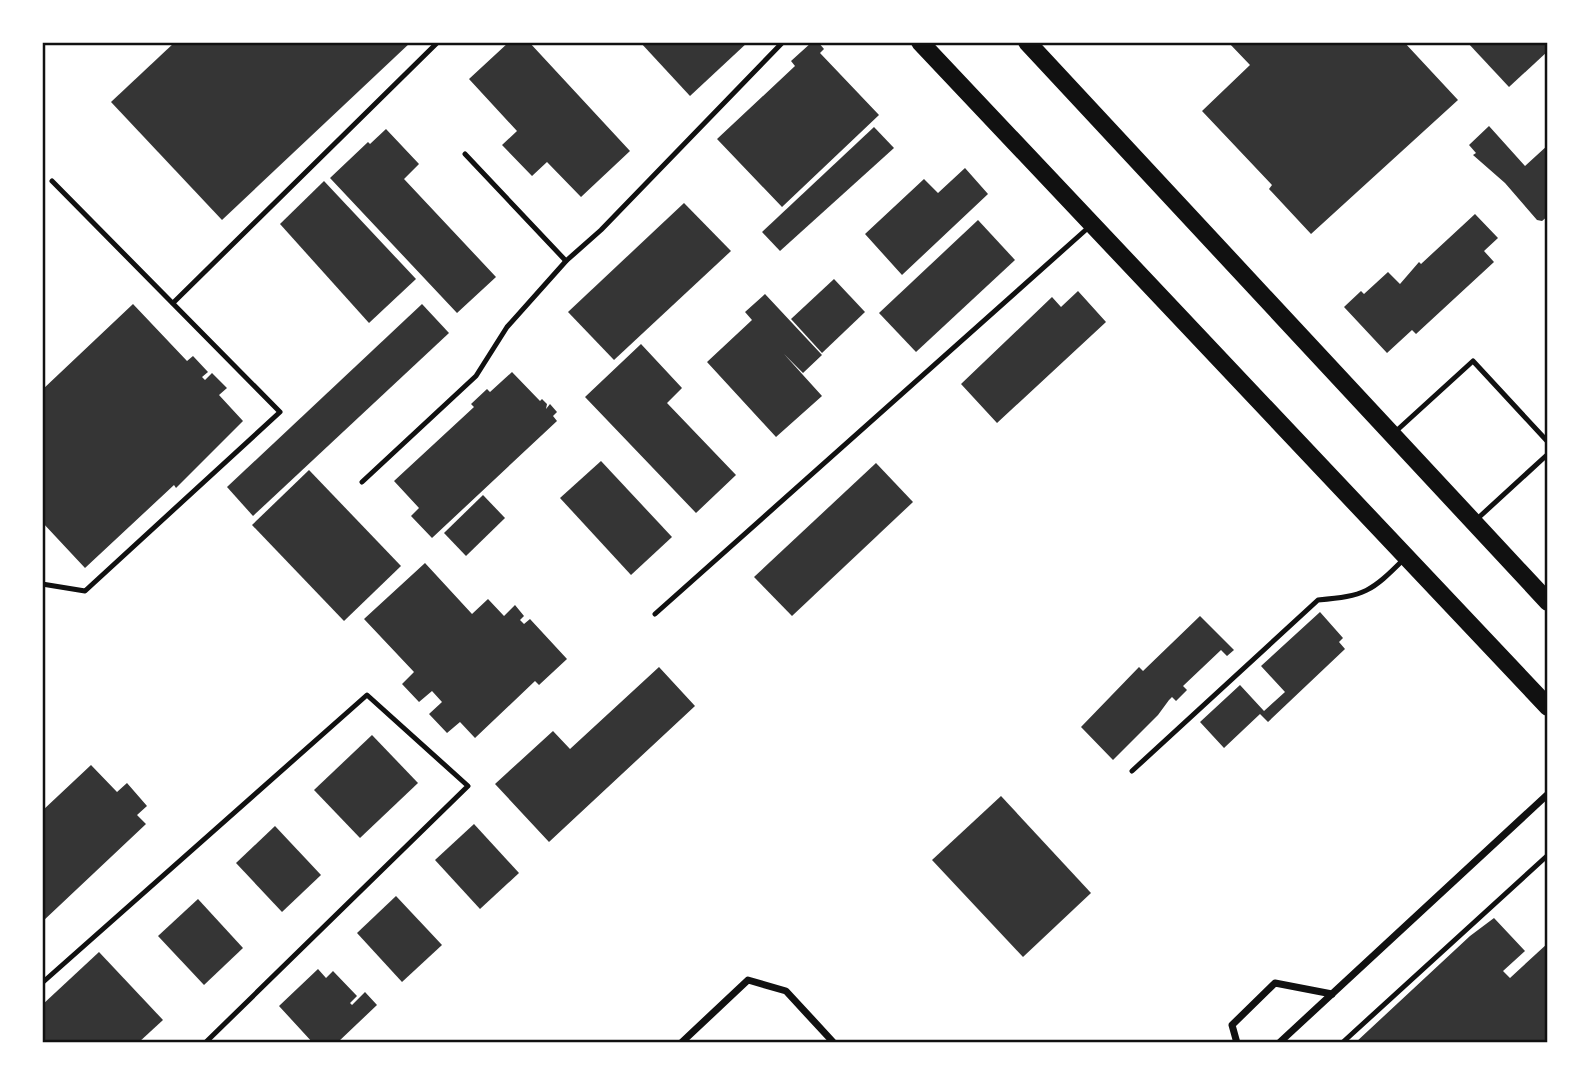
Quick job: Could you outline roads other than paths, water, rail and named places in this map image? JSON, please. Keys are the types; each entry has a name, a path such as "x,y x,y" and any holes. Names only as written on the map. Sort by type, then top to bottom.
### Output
{"main road":[{"path":"920,42 1548,707"},
{"path":"1027,42 1548,602"}],"street":[{"path":"1279,1043 1548,794"},
{"path":"681,1043 748,980 786,992 834,1043"},
{"path":"1237,1043 1231,1025 1275,983 1332,995"}],"lane":[{"path":"173,303 438,42"},
{"path":"362,482 476,376 508,327 566,261 601,230 783,42"},
{"path":"465,154 566,261"},
{"path":"42,584 85,591 280,412 52,181"},
{"path":"655,614 1092,225"},
{"path":"1393,434 1473,361 1548,442"},
{"path":"1474,522 1548,454"},
{"path":"1132,771 1318,600 1357,595 1374,589 1406,557"},
{"path":"42,983 366,695 468,786 205,1043"},
{"path":"1342,1043 1548,855"}]}
